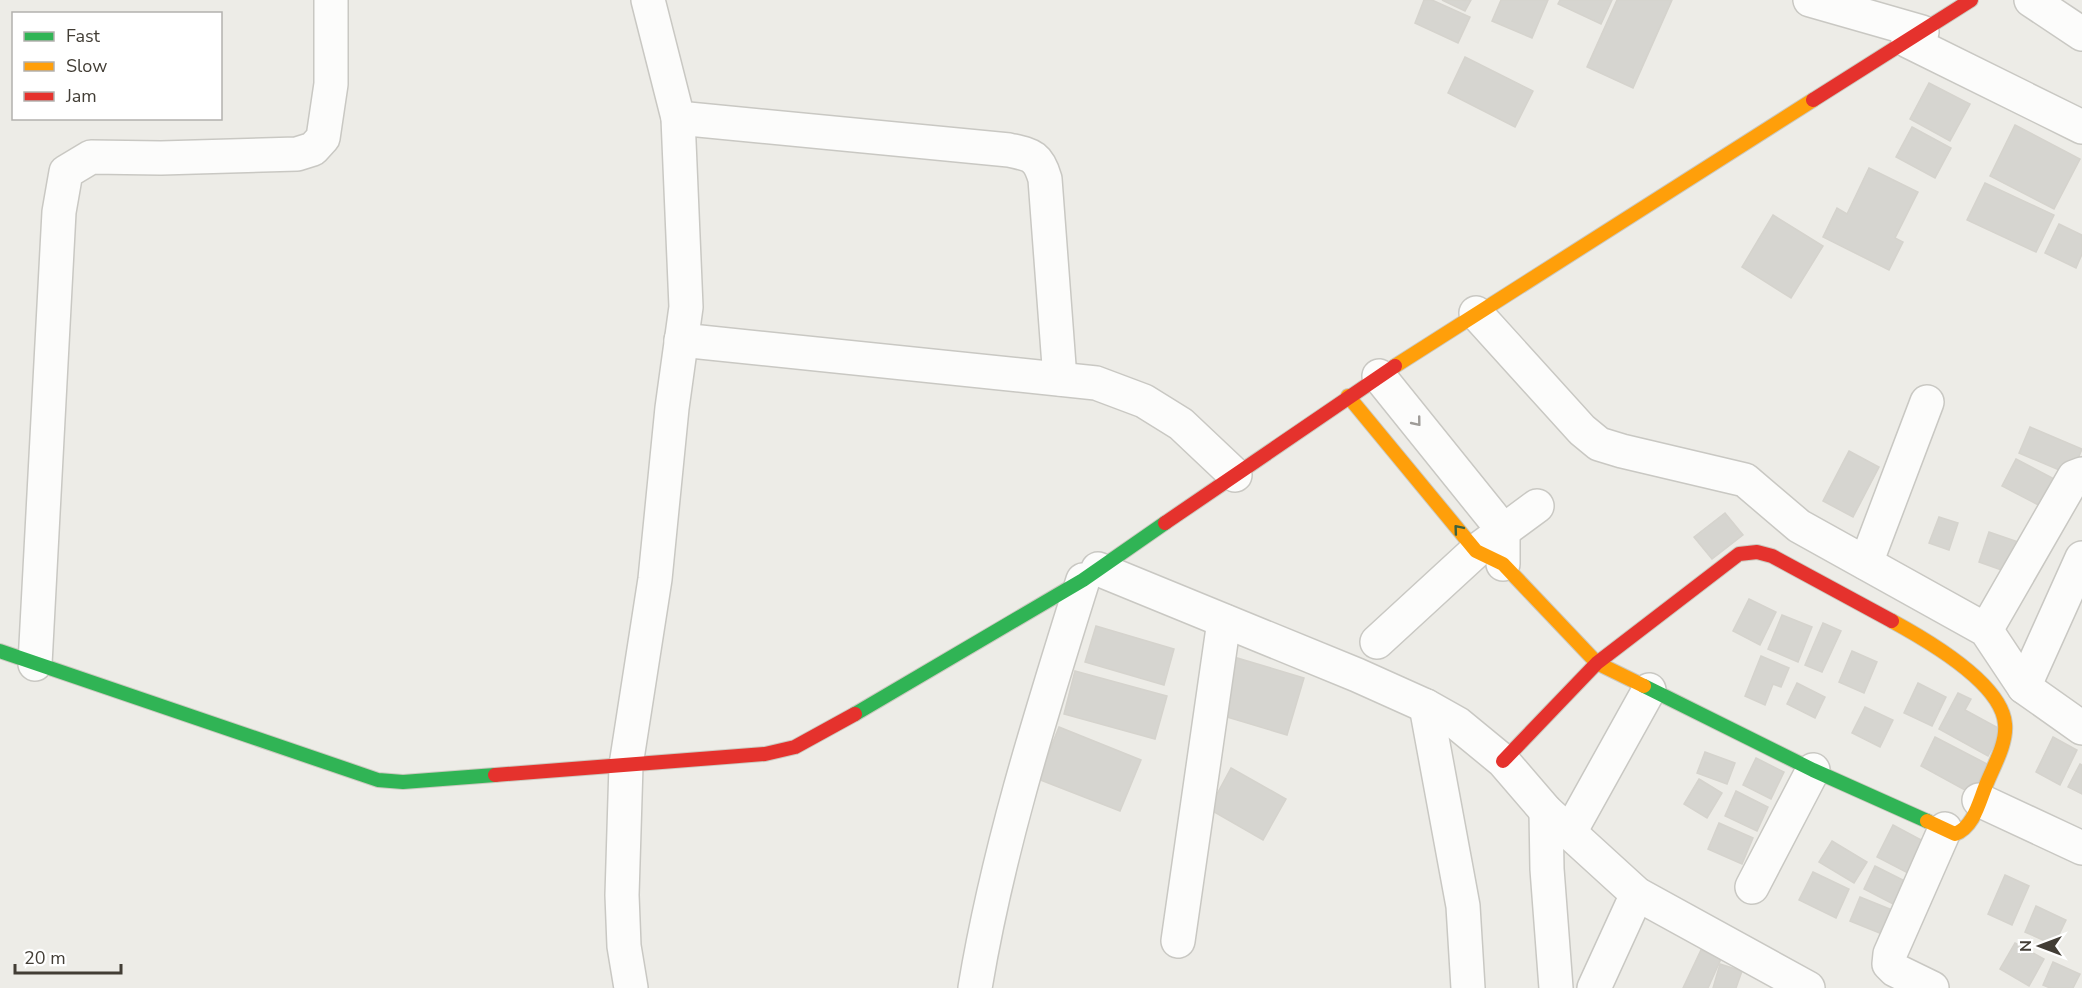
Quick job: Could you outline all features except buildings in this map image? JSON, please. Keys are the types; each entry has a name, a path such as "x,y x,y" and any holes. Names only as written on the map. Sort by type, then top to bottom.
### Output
{"street":[{"path":"35,664 59,212 66,172 91,157 161,158 297,154 313,149 323,138 331,84 331,0"},
{"path":"631,988 624,946 622,895 626,765 655,579 672,408 686,307 678,118 648,0"},
{"path":"1810,0 1915,36 2082,127"},
{"path":"0,651 378,780 403,782 626,765 765,754 795,747 824,733 1090,575 1348,396 1971,0"},
{"path":"2031,0 2082,34"},
{"path":"678,118 1009,150 1032,156 1041,165 1045,178 1059,379"},
{"path":"1476,313 1582,430 1599,444 1745,480 1799,526 1986,630 2024,687 2082,728"},
{"path":"681,340 1096,383 1144,401 1181,424 1235,475"},
{"path":"1379,376 1503,530"},
{"path":"1348,396 1490,558 1597,663 1648,690 1814,770 1955,834 1964,830 1979,800 1998,755 2006,723 1998,702 1980,681 1935,645 1772,556 1757,552 1739,554 1597,663 1503,761"},
{"path":"1866,563 1927,402"},
{"path":"1986,630 2074,477 2082,474"},
{"path":"1377,642 1490,558 1503,530 1537,506"},
{"path":"2024,687 2082,558"},
{"path":"1090,575 1224,621 1357,675 1426,706 1458,724 1503,761 1558,821 1637,894 1797,986"},
{"path":"975,988 984,936 1033,741 1090,575"},
{"path":"1178,941 1224,621"},
{"path":"1556,988 1547,869 1558,821 1648,690"},
{"path":"1426,706 1463,906 1468,988"},
{"path":"1752,887 1814,770"},
{"path":"1979,800 2082,848"},
{"path":"1932,988 1895,970 1889,964 1890,954 1945,829"},
{"path":"1594,988 1637,894"}],"traffic: fast":[{"path":"855,714 1083,580 1165,523"},
{"path":"0,651 378,780 403,782 495,775"},
{"path":"1644,686 1813,770 1927,821"}],"traffic: slow":[{"path":"1395,366 1813,100"},
{"path":"1348,396 1476,551 1503,564 1597,663 1644,686"},
{"path":"1892,621 1941,651 1977,678 1991,693 2001,709 2005,724 2004,739 1999,755 1975,813 1967,826 1955,834 1927,821"}],"traffic: jam":[{"path":"1813,100 1971,0"},
{"path":"1165,523 1395,366"},
{"path":"1503,761 1597,663 1739,554 1757,552 1772,556 1892,621"},
{"path":"495,775 765,754 795,747 855,714"}]}
